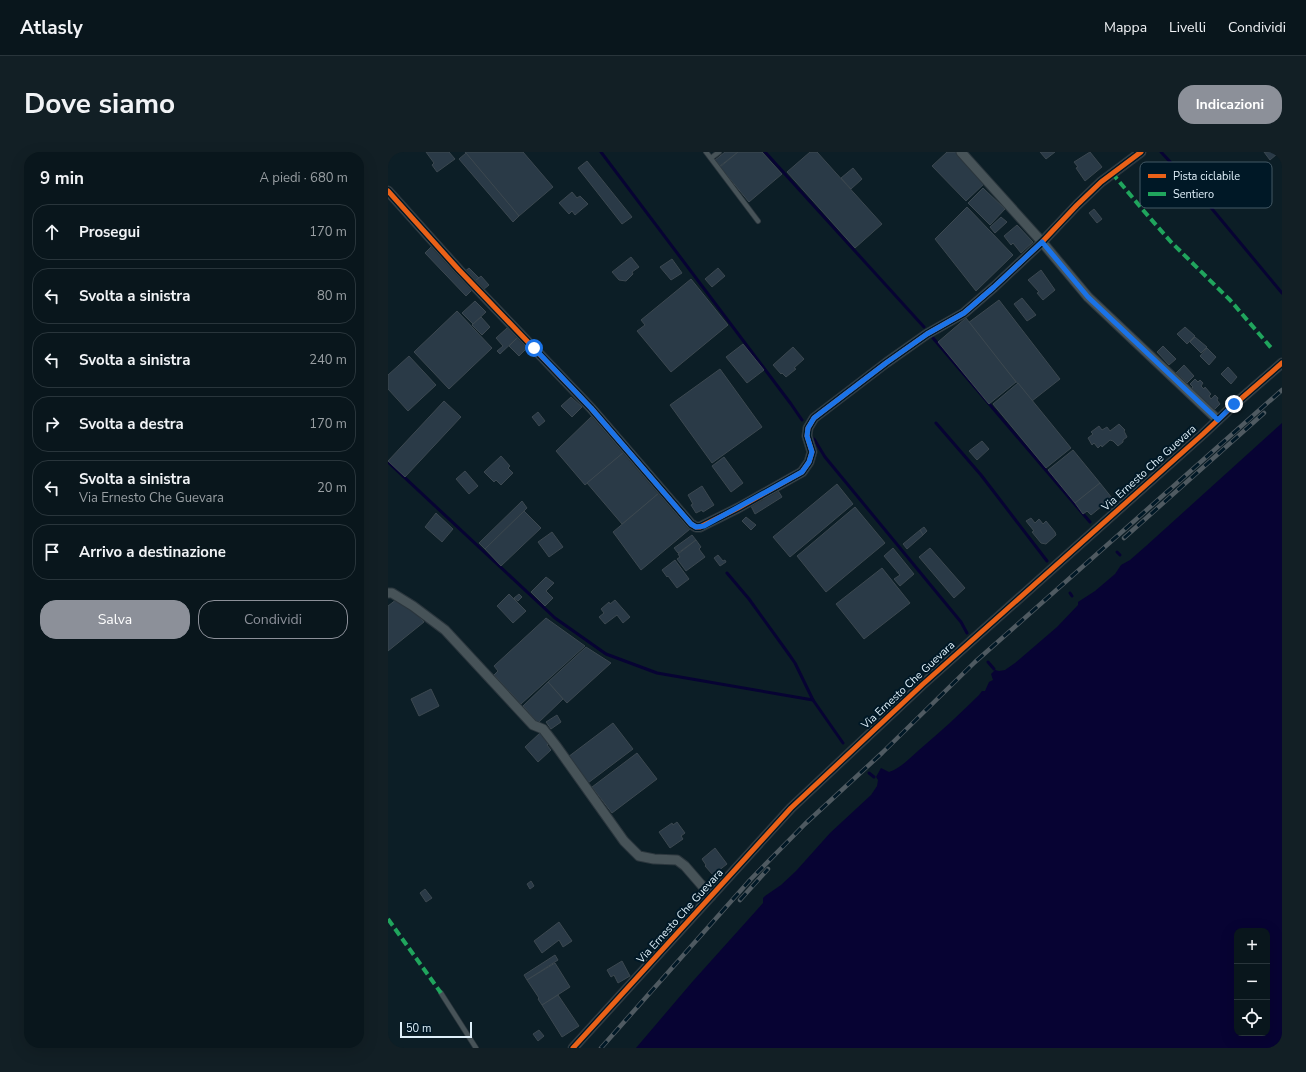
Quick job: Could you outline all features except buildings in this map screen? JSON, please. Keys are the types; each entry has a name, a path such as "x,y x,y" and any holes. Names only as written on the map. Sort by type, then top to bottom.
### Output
{"street":[{"path":"961,152 1042,242 1088,297 1218,420"},
{"path":"388,191 459,270 591,408 691,524 696,527 704,526 718,519 802,472 809,462 812,452 807,436 808,428 814,418 927,334 964,313 1042,242 1101,182 1142,152"},
{"name":"Via Ernesto Che Guevara","path":"573,1048 791,808 1072,549 1282,363"},
{"path":"388,593 392,593 414,606 445,630 533,725 543,729 624,841 639,856 654,859 677,860 685,866 711,896"}],"lane":[{"path":"706,152 758,221"},
{"path":"710,158 719,152"},
{"path":"441,993 476,1048"}],"shaded area":[{"path":"1282,423 1282,1048 636,1048 693,981 763,903 763,898 781,885 796,871 830,833 871,795 877,786 878,780 876,777 881,768 889,772 905,762 957,716 982,691 985,691 989,682 993,680 991,674 995,670 1005,670 1015,663 1057,627 1078,605 1078,602 1095,591 1115,574 1121,565 1130,560"}],"waterway":[{"path":"601,152 802,420"},
{"path":"765,152 924,327"},
{"path":"1161,152 1170,162"},
{"path":"1211,208 1282,293"},
{"path":"933,338 1090,522"},
{"path":"936,423 981,475 1047,561"},
{"path":"814,439 825,457 961,622 967,633"},
{"path":"388,462 555,618 606,654 657,673 813,700"},
{"path":"1117,552 1120,555"},
{"path":"727,573 749,599 795,663 813,700 843,743"},
{"path":"988,662 994,669"},
{"path":"869,773 874,777"}],"railway":[{"path":"601,1048 750,880 805,824 882,753 975,662 1282,390"},
{"path":"1124,538 1264,413"},
{"path":"740,900 768,869"}],"marked path":[{"path":"1112,173 1140,206"},
{"path":"1141,208 1171,242 1230,300 1273,350"},
{"path":"388,919 441,993"}],"cycle path":[{"path":"388,191 459,270 591,408 691,524 696,527 700,527 738,508 802,472 809,462 812,452 807,436 808,428 814,418 927,334 964,313 1042,242 1101,182 1141,152"},
{"path":"573,1048 791,808 922,685 1282,363"}],"route":[{"path":"534,348 591,408 691,524 696,527 704,526 802,472 809,462 812,452 807,436 808,428 814,418 927,334 964,313 1042,242 1088,297 1218,420 1234,404"}]}
